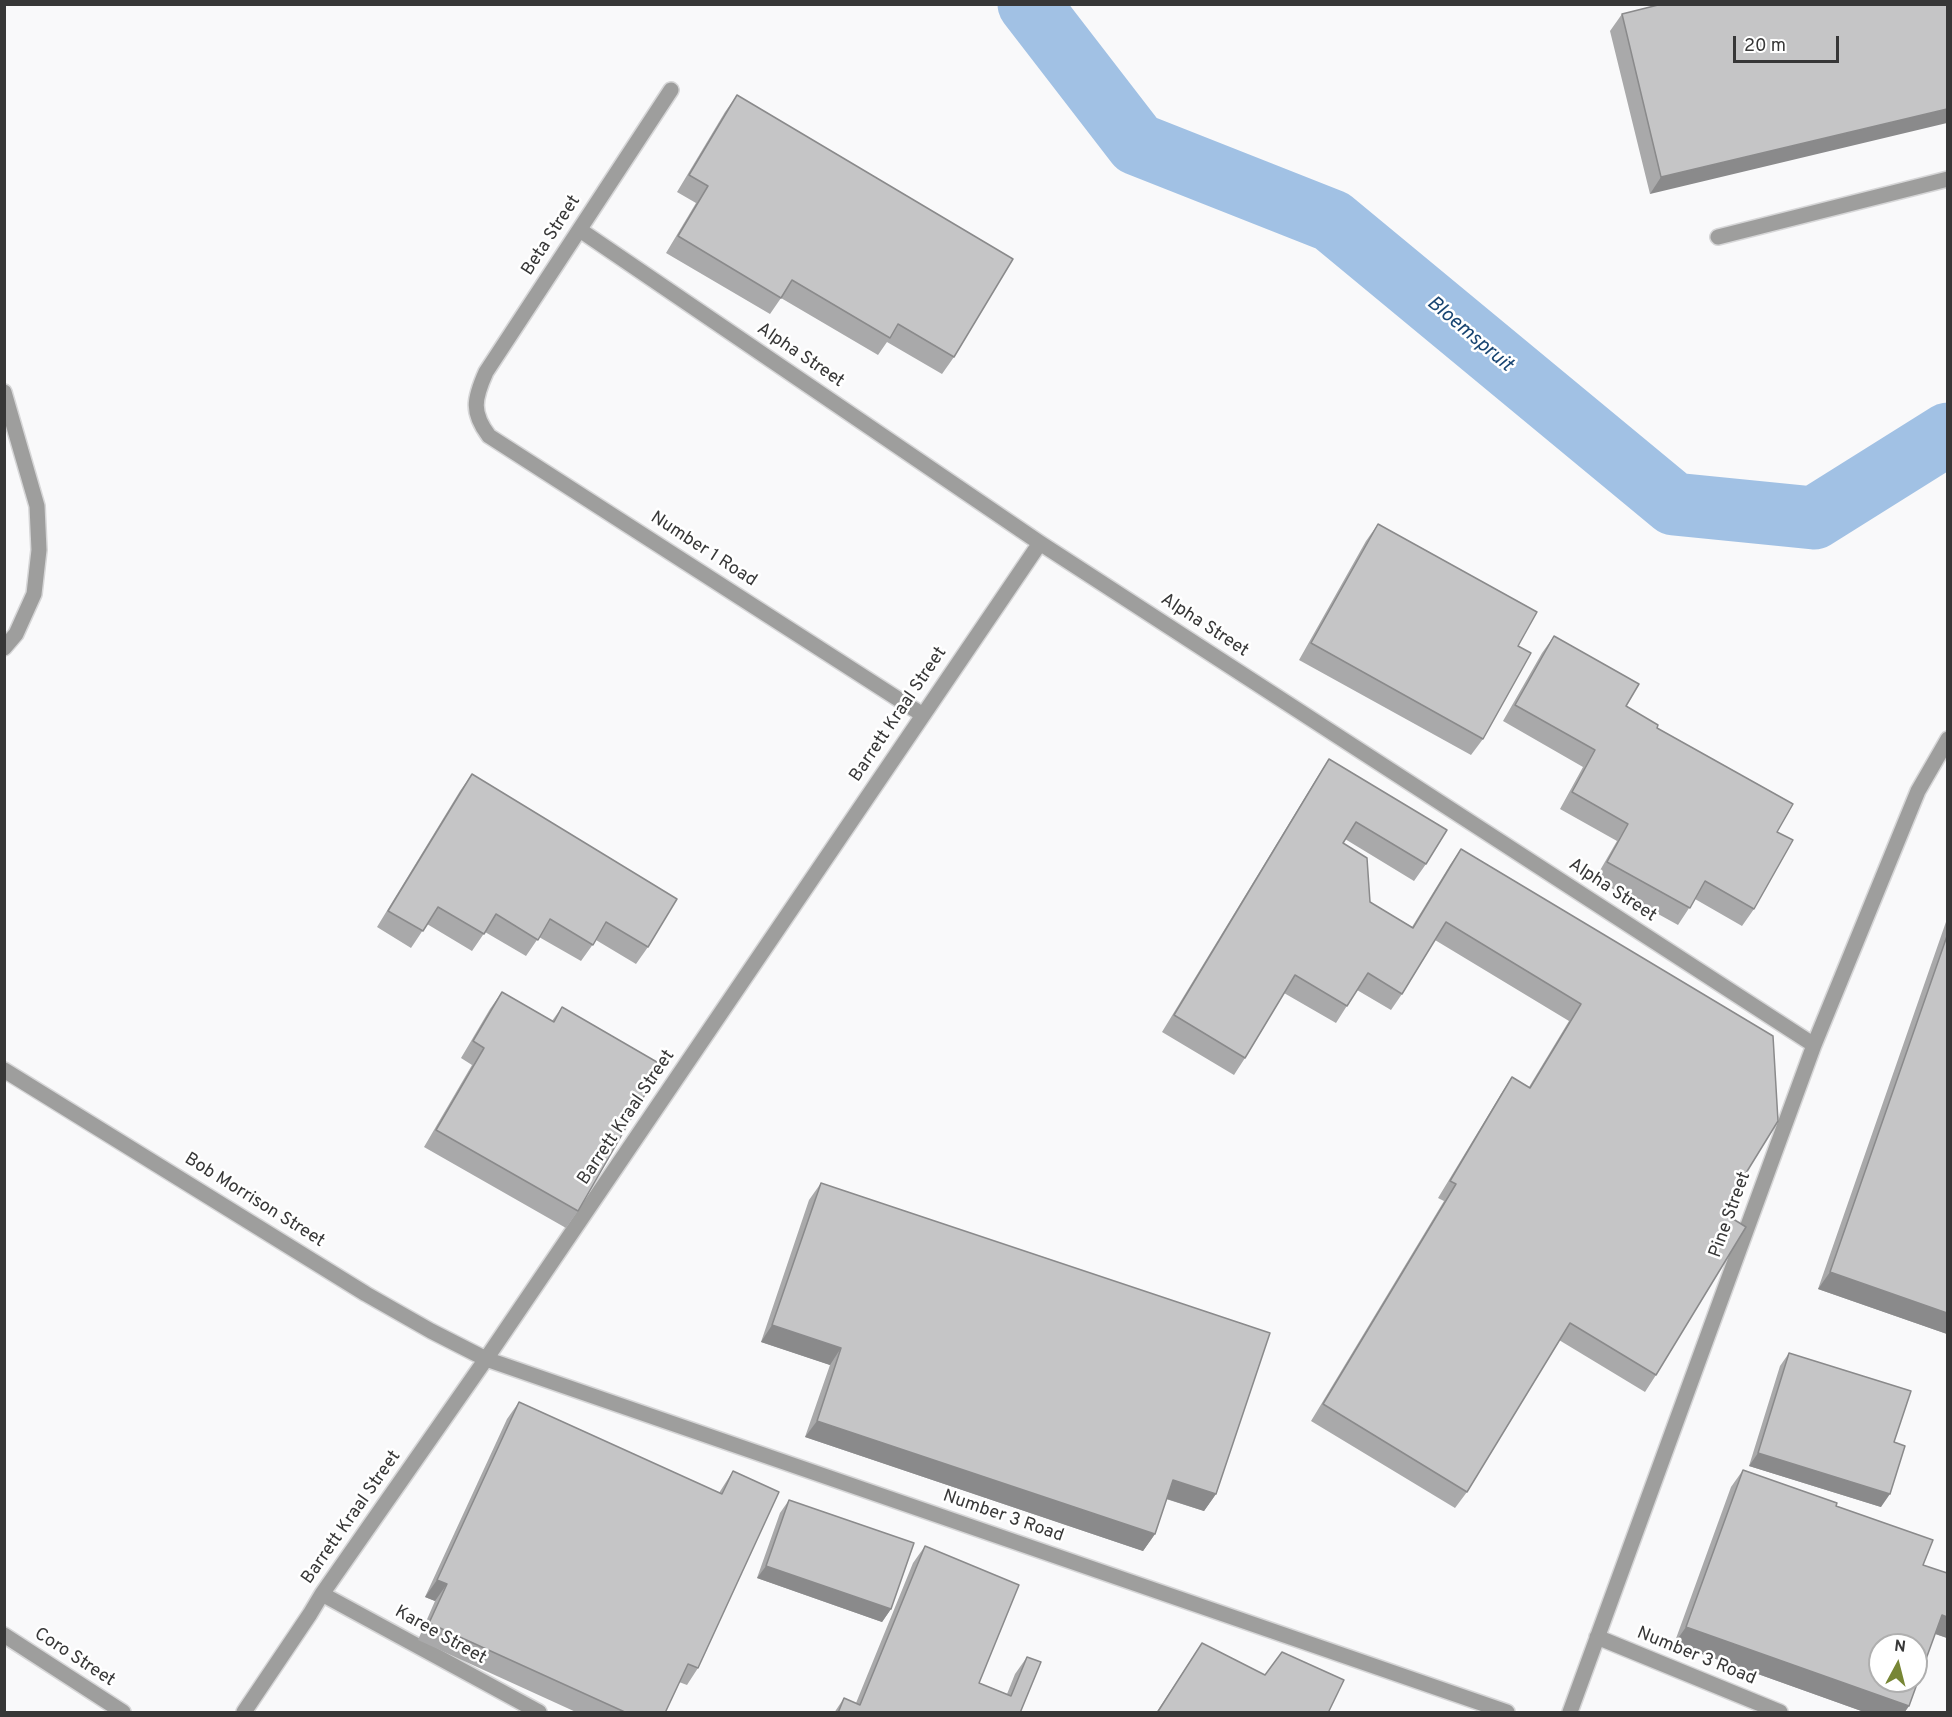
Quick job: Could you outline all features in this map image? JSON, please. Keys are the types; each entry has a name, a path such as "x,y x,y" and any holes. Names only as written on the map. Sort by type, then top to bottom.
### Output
{"lane":[{"name":"Beta Street","path":"475,407 477,392 486,372 671,90"},
{"path":"1718,237 1947,179"},
{"name":"Alpha Street","path":"580,230 1040,543 1814,1045"},
{"path":"4,392 37,506 39,550 34,594 16,634 4,648"},
{"name":"Number 1 Road","path":"475,407 480,423 489,436 923,715"},
{"name":"Barrett Kraal Street","path":"244,1713 322,1594 486,1359 1040,543"},
{"name":"Pine Street","path":"1570,1713 1814,1045 1918,791 1947,739"},
{"name":"Bob Morrison Street","path":"4,1070 366,1294 430,1331 486,1359"},
{"name":"Number 3 Road","path":"486,1359 1507,1713"},
{"name":"Karee Street","path":"322,1594 539,1713"},
{"name":"Coro Street","path":"4,1635 123,1713"},
{"name":"Number 3 Road","path":"1597,1637 1780,1713"}],"building":[{"path":"1662,4 1947,4 1947,109 1661,177 1622,14"},
{"path":"737,95 1013,259 954,357 898,324 890,338 792,280 781,298 678,236 708,186 689,175"},
{"path":"1378,524 1537,612 1518,646 1531,653 1483,739 1311,643"},
{"path":"1554,636 1639,684 1626,706 1658,725 1657,728 1793,804 1777,832 1793,840 1754,909 1705,881 1690,908 1607,862 1628,824 1572,792 1595,750 1515,705"},
{"path":"1329,759 1447,830 1426,864 1356,822 1343,843 1367,858 1370,902 1413,928 1461,849 1773,1036 1778,1121 1722,1212 1746,1227 1656,1375 1570,1323 1467,1492 1323,1404 1456,1184 1450,1181 1512,1077 1530,1088 1581,1004 1446,922 1402,994 1368,973 1347,1006 1295,975 1245,1058 1174,1015"},
{"path":"472,774 677,899 648,947 606,922 593,945 550,919 538,940 496,914 484,934 438,907 423,931 388,911"},
{"path":"1947,936 1947,1313 1830,1272"},
{"path":"502,992 554,1022 562,1007 662,1065 578,1211 436,1130 484,1048 473,1041"},
{"path":"821,1183 1270,1333 1216,1494 1173,1480 1155,1534 817,1421 841,1348 772,1325"},
{"path":"1789,1353 1911,1391 1894,1442 1905,1446 1890,1494 1758,1453"},
{"path":"519,1402 722,1494 733,1471 779,1492 698,1668 688,1664 665,1713 627,1713 429,1623 447,1584 437,1580"},
{"path":"1743,1470 1933,1540 1923,1565 1947,1573 1947,1617 1942,1615 1928,1654 1928,1633 1868,1633 1868,1691 1686,1627"},
{"path":"789,1500 914,1543 891,1609 766,1566"},
{"path":"925,1546 1019,1585 979,1683 1011,1696 1027,1657 1041,1662 1020,1713 838,1713 844,1698 860,1705"},
{"path":"1202,1643 1265,1675 1282,1652 1344,1680 1328,1713 1157,1713"},
{"path":"1872,1693 1914,1693 1909,1706"}],"waterway":[{"name":"Bloemspruit","path":"1029,4 1137,144 1332,221 1674,504 1814,518 1948,434"}]}
